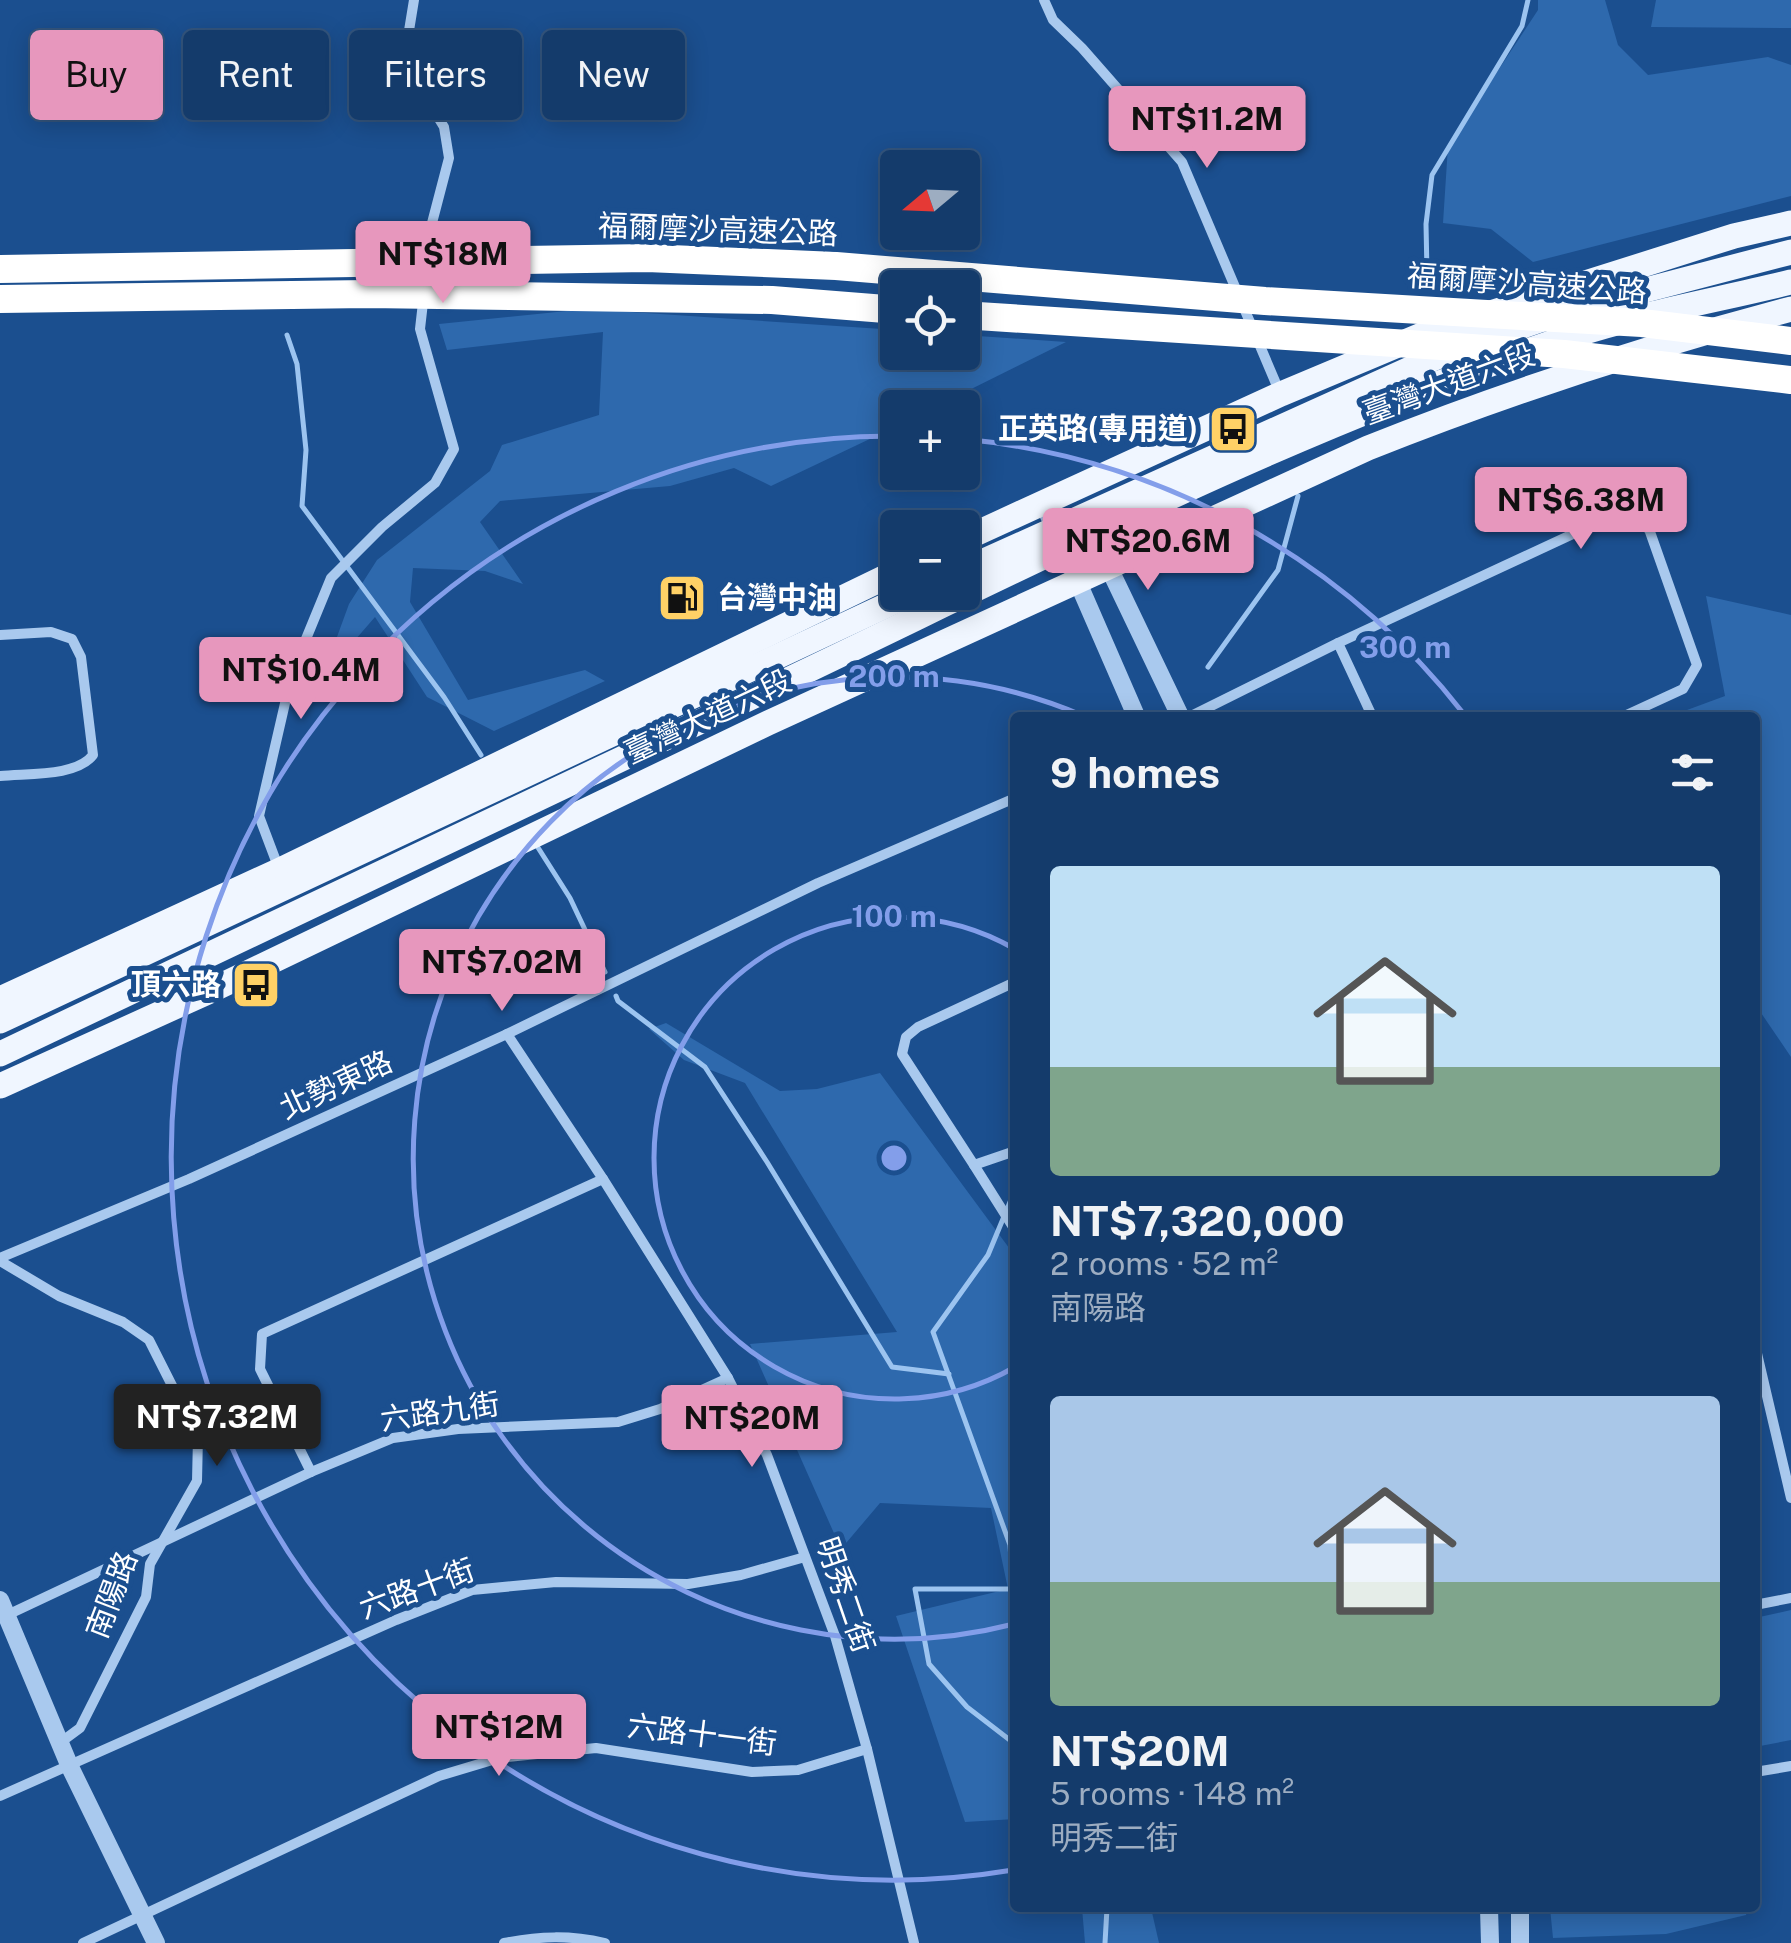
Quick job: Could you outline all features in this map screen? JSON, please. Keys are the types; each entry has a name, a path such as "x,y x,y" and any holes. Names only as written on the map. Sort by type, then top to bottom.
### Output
{"highway":[{"name":"福爾摩沙高速公路","path":"0,269 409,260 684,260 836,266 1246,299 1642,323 1791,340"},
{"path":"0,299 368,294 772,300 880,309"},
{"path":"980,316 1564,354 1791,380"}],"main road":[{"name":"臺灣大道六段","path":"980,532 1280,394 1455,324 1734,236 1791,224"},
{"name":"臺灣大道六段","path":"1088,524 1450,350 1569,310 1791,252"},
{"name":"臺灣大道六段","path":"980,565 1058,537 1459,375 1578,334 1791,282"},
{"name":"臺灣大道六段","path":"0,1086 212,990 768,723 1368,448 1470,408 1667,342 1791,309"},
{"name":"臺灣大道六段","path":"0,1054 758,694 1058,537"},
{"name":"臺灣大道六段","path":"0,999 280,870 880,580"},
{"name":"臺灣大道六段","path":"0,1021 880,609"}],"street":[{"path":"280,870 259,816 292,674 331,578 436,482 454,450 420,329 432,224 449,158 444,127 414,78 406,49 414,0"},
{"path":"1044,0 1054,20 1182,162 1280,394"},
{"path":"1072,489 1181,712"},
{"path":"1043,502 1135,712"},
{"path":"1196,712 1618,513 1649,529 1698,665 1682,689 1633,712"},
{"path":"0,635 51,632 72,640 81,657 93,755 86,764 0,776"},
{"path":"1338,643 1370,712"},
{"name":"北勢東路","path":"0,1260 508,1034 818,884 1010,800"},
{"path":"1010,984 918,1027 906,1036 902,1054 1010,1222"},
{"name":"明秀二街","path":"508,1034 728,1378 767,1455 835,1636 914,1943"},
{"path":"974,1165 1010,1153"},
{"path":"310,1472 260,1369 262,1334 603,1179"},
{"name":"南陽路","path":"0,1260 59,1296 123,1322 149,1340 198,1437 197,1480 150,1564 146,1598 80,1728 61,1742"},
{"path":"1760,1366 1791,1498"},
{"name":"六路九街","path":"2,1611 393,1438 458,1429 618,1422 660,1409 728,1378"},
{"name":"六路十街","path":"0,1796 472,1590 556,1582 688,1584 806,1558"},
{"path":"1760,1604 1791,1598"},
{"path":"2,1611 70,1766 156,1943"},
{"name":"六路十一街","path":"84,1943 439,1776 499,1758 596,1748 752,1772 798,1770 867,1749"},
{"path":"1760,1771 1791,1766"},
{"path":"1489,1912 1490,1943"},
{"path":"1520,1912 1520,1943"},
{"path":"504,1943 578,1936 605,1943"}],"shaded area":[{"path":"1538,0 1605,0 1618,45 1648,75 1768,57 1791,65 1791,196 1533,262 1491,229 1443,223 1448,146 1538,10"},
{"path":"1656,0 1791,0 1791,28 1651,27"},
{"path":"586,309 880,329 880,370 980,370 980,336 1066,342 969,390 880,390 880,434 771,486 734,468 670,486 500,501 480,522 523,584 485,571 413,568 410,602 468,700 585,670 605,681 494,731 427,697 375,617 322,678 349,604 377,560 490,471 502,445 599,415 603,332 447,350 439,324"},
{"path":"1706,596 1791,615 1791,1057 1760,1011 1760,712 1682,712 1725,696"},
{"path":"666,1023 780,1091 817,1089 880,1073 1010,1249 1010,1819 965,1822 896,1616 1008,1589 991,1508 880,1503 841,1549 750,1344 897,1332 745,1083 684,1060 649,1029"},
{"path":"1791,1610 1791,1740 1760,1746 1760,1617"},
{"path":"1082,1912 1152,1912 1159,1943 1085,1943"},
{"path":"1550,1912 1747,1912 1666,1934 1553,1938"}],"waterway":[{"path":"1427,273 1426,224 1432,175 1522,26 1528,0"},
{"path":"287,335 297,364 306,450 302,506 444,697 481,755"},
{"path":"1208,667 1278,570 1298,496"},
{"path":"537,846 570,898 605,972"},
{"path":"616,996 705,1067 892,1367 949,1374"},
{"path":"1010,1202 988,1255 933,1332 1010,1545"},
{"path":"1010,1589 915,1589 929,1664 967,1707 1010,1740"},
{"path":"1105,1943 1107,1912"}],"place":[{"name":"正英路(專用道)","path":"1233,429"},
{"name":"台灣中油","path":"682,598"},
{"name":"頂六路","path":"256,985"}]}
